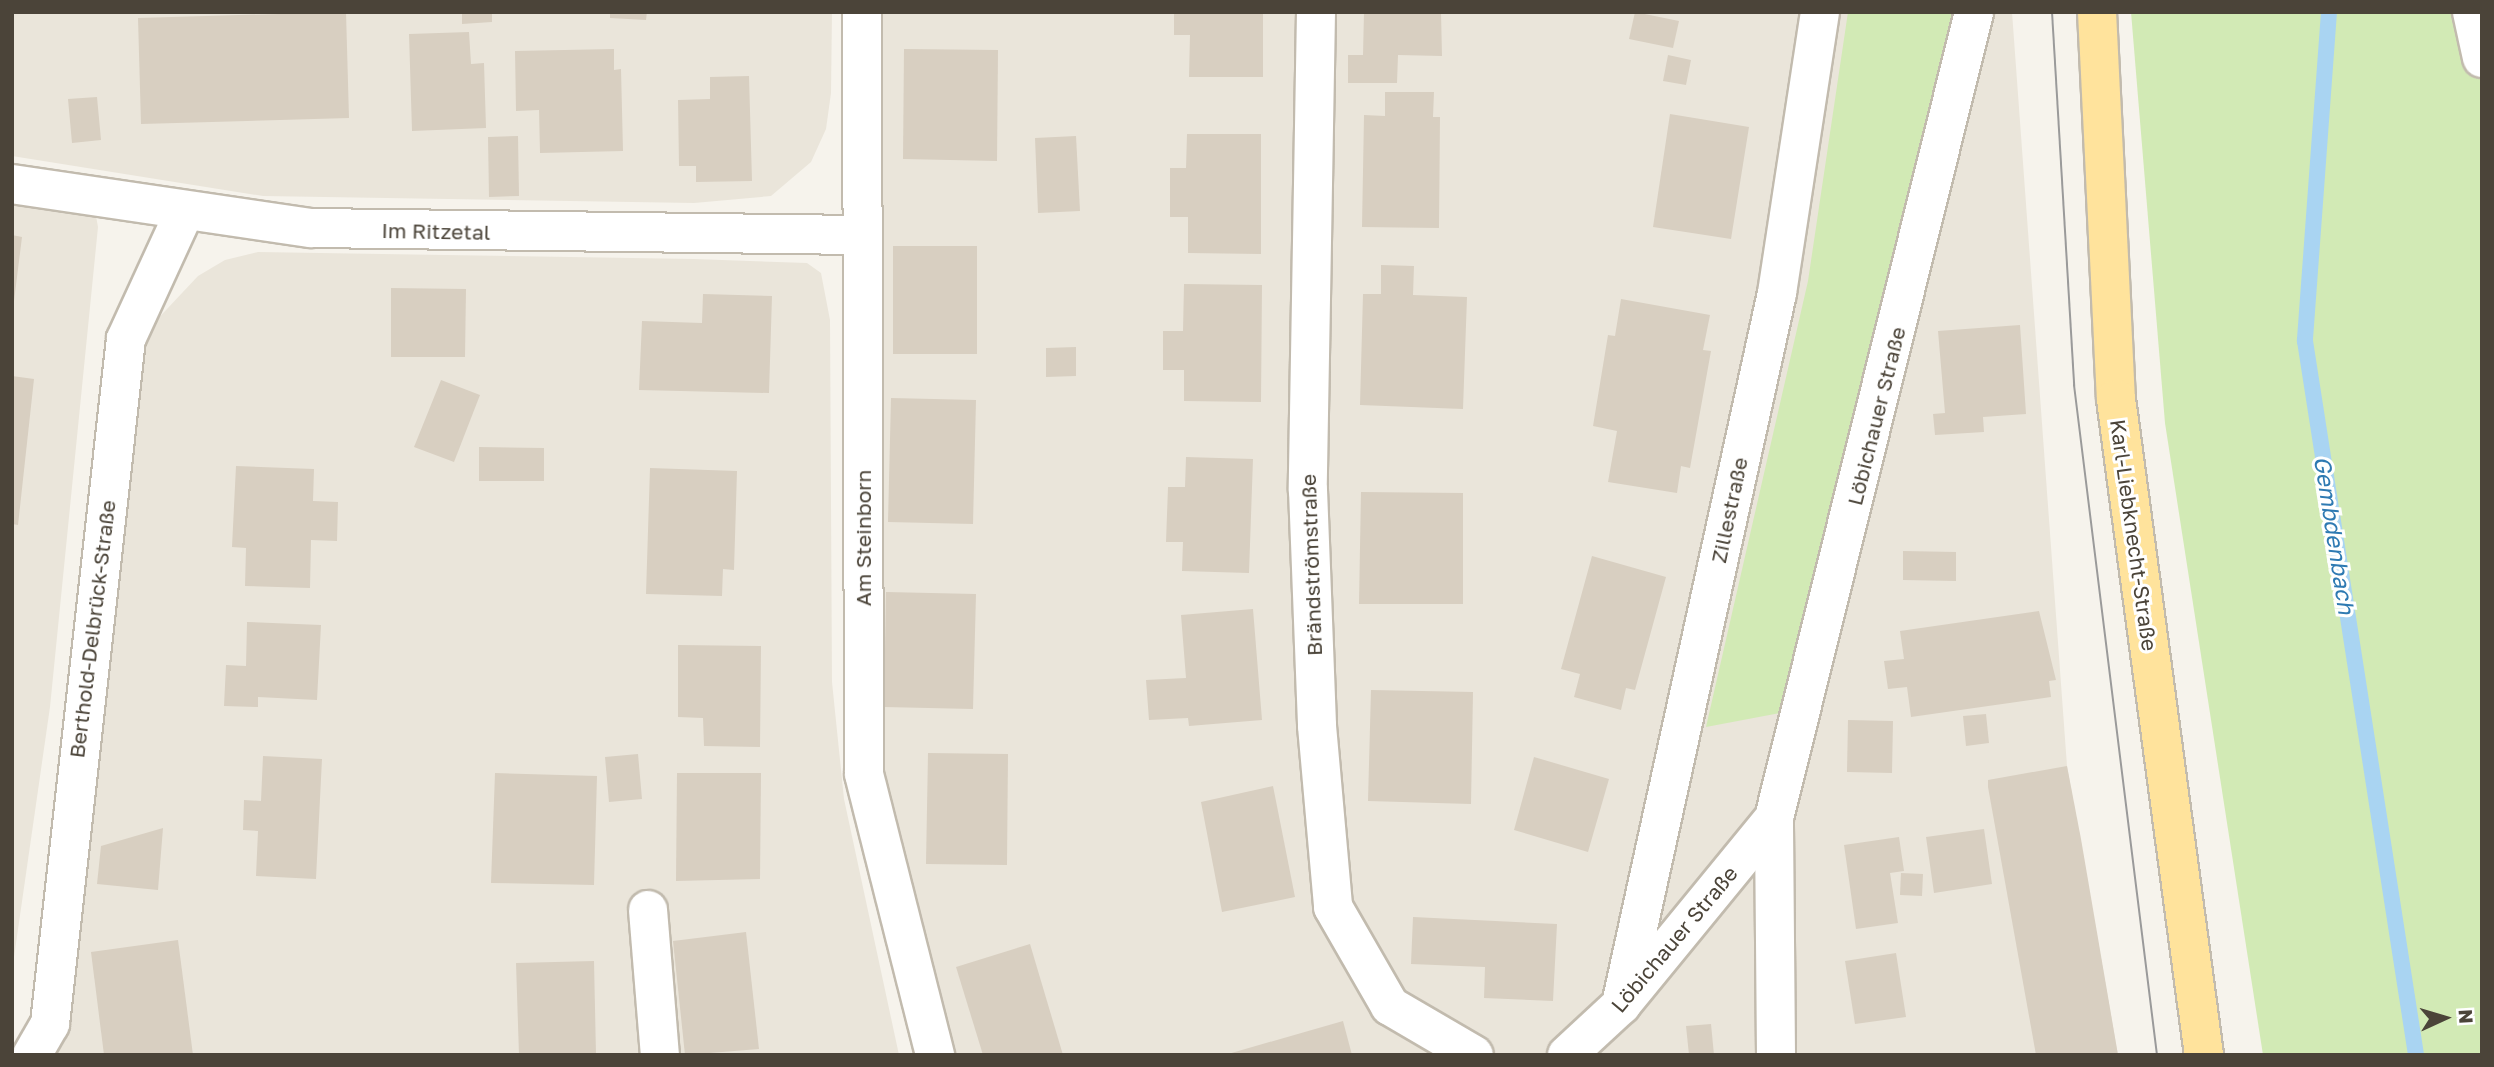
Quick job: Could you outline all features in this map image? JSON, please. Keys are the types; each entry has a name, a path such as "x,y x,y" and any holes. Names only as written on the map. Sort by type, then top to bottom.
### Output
{"main road":[{"name":"Karl-Liebknecht-Straße","path":"2097,12 2116,399 2204,1055"}],"street":[{"name":"Am Steinborn","path":"862,12 863,774 935,1055"},
{"name":"Brändströmstraße","path":"1316,12 1307,490 1317,726 1333,907 1390,1006 1474,1055"},
{"name":"Zillestraße","path":"1621,1005 1777,292 1820,12"},
{"name":"Löbichauer Straße","path":"1776,1055 1774,818 1974,12"},
{"path":"2472,12 2482,58"},
{"name":"Im Ritzetal","path":"12,184 311,228 862,235"},
{"name":"Berthold-Delbrück-Straße","path":"46,1045 126,339 185,211"},
{"name":"Löbichauer Straße","path":"1567,1055 1621,1005 1774,818"},
{"path":"648,910 660,1055"}],"shaded area":[{"path":"12,12 832,12 831,93 826,129 811,162 771,196 694,203 263,196 12,156"},
{"path":"876,12 2012,12 2067,766 2118,1055 948,1055 888,810 876,727"},
{"path":"12,194 96,216 98,227 50,707 12,971"},
{"path":"258,252 807,263 821,273 830,320 832,682 844,799 899,1055 37,1055 140,354 151,326 198,276 225,260"}],"green space":[{"path":"1848,12 1965,12 1780,713 1706,727 1808,281"},
{"path":"2131,12 2482,12 2482,1055 2263,1055 2165,423"}],"building":[{"path":"346,12 349,118 141,124 138,18"},
{"path":"462,12 492,12 492,22 462,24"},
{"path":"610,12 647,12 646,20 610,18"},
{"path":"1174,12 1263,12 1263,77 1189,77 1190,35 1174,35"},
{"path":"1364,12 1441,12 1442,56 1398,55 1397,83 1348,83 1348,55 1363,55"},
{"path":"1635,12 1679,21 1673,48 1629,39"},
{"path":"469,32 471,64 484,63 486,128 412,131 409,34"},
{"path":"614,49 614,70 621,69 623,151 540,153 539,110 516,111 515,51"},
{"path":"904,49 998,50 997,161 903,159"},
{"path":"1668,55 1691,60 1686,85 1663,81"},
{"path":"749,76 752,181 696,182 696,166 679,166 678,100 710,99 710,77"},
{"path":"1385,92 1434,92 1433,117 1440,117 1439,228 1362,227 1364,115 1385,116"},
{"path":"97,97 101,140 72,143 68,99"},
{"path":"1670,114 1749,127 1731,239 1653,227"},
{"path":"1187,134 1261,134 1261,254 1188,253 1188,217 1170,217 1170,168 1186,168"},
{"path":"518,136 519,196 489,197 488,137"},
{"path":"1076,136 1080,211 1038,213 1035,138"},
{"path":"12,235 22,237 14,301 12,300"},
{"path":"893,246 977,246 977,354 893,354"},
{"path":"1381,265 1414,266 1413,295 1467,297 1463,409 1360,405 1363,294 1381,294"},
{"path":"1184,284 1262,285 1261,402 1184,401 1184,370 1163,370 1163,331 1183,331"},
{"path":"391,288 466,289 465,357 391,357"},
{"path":"703,294 772,296 769,393 639,390 642,321 702,323"},
{"path":"1621,299 1710,315 1703,350 1711,351 1690,468 1681,466 1677,493 1608,482 1617,431 1593,426 1608,335 1615,336"},
{"path":"2020,325 2026,414 1983,417 1984,432 1935,435 1933,414 1945,413 1938,331"},
{"path":"1076,347 1076,376 1046,377 1046,348"},
{"path":"12,376 34,379 18,525 12,524"},
{"path":"441,380 480,395 454,462 414,447"},
{"path":"891,398 976,400 973,524 888,522"},
{"path":"479,447 544,448 544,481 479,481"},
{"path":"1186,457 1253,459 1249,573 1182,571 1183,542 1166,542 1168,487 1185,487"},
{"path":"236,466 314,469 313,501 338,502 337,541 311,540 310,588 245,586 246,548 232,547"},
{"path":"650,468 737,471 734,570 723,569 722,596 646,594"},
{"path":"1361,492 1463,493 1463,604 1359,604"},
{"path":"1903,551 1956,552 1956,581 1903,580"},
{"path":"1592,556 1666,577 1635,690 1626,688 1621,710 1574,697 1580,674 1561,669"},
{"path":"886,592 976,594 973,709 884,707"},
{"path":"1253,609 1262,720 1189,726 1188,718 1149,720 1146,680 1186,678 1181,615"},
{"path":"2039,611 2056,680 2049,681 2051,697 1911,717 1907,687 1888,689 1884,661 1904,659 1900,631"},
{"path":"247,622 321,625 317,700 258,697 258,707 224,706 226,665 246,666"},
{"path":"678,645 761,646 760,747 704,746 703,718 678,717"},
{"path":"1371,690 1473,692 1471,804 1368,801"},
{"path":"1986,714 1989,743 1966,746 1963,716"},
{"path":"1848,720 1893,721 1892,773 1847,772"},
{"path":"928,753 1008,754 1007,865 926,864"},
{"path":"638,754 642,799 609,802 605,757"},
{"path":"263,756 322,759 316,879 256,876 258,831 243,830 244,800 261,801"},
{"path":"1534,757 1609,779 1588,852 1514,830"},
{"path":"2067,766 2118,1055 2036,1055 1988,787 1988,780"},
{"path":"495,773 597,776 594,885 491,883"},
{"path":"677,773 761,773 760,879 676,881"},
{"path":"1273,786 1295,897 1222,912 1201,802"},
{"path":"163,828 158,890 97,884 101,846"},
{"path":"1984,829 1992,884 1934,893 1926,837"},
{"path":"1899,837 1904,871 1890,873 1898,923 1856,929 1844,845"},
{"path":"1901,873 1923,874 1922,896 1900,895"},
{"path":"1413,917 1557,924 1553,1001 1484,998 1485,967 1411,964"},
{"path":"746,932 759,1049 685,1055 673,941"},
{"path":"178,940 193,1055 104,1055 91,952"},
{"path":"1030,944 1063,1055 983,1055 956,967"},
{"path":"1896,953 1906,1017 1855,1024 1845,961"},
{"path":"594,961 596,1055 519,1055 516,963"},
{"path":"1343,1021 1352,1055 1228,1055 1228,1054"},
{"path":"1711,1024 1714,1055 1689,1055 1686,1026"}],"waterway":[{"name":"Gembdenbach","path":"2329,12 2305,341 2416,1055"}],"tram line":[{"path":"2052,12 2074,385 2157,1055"}]}
